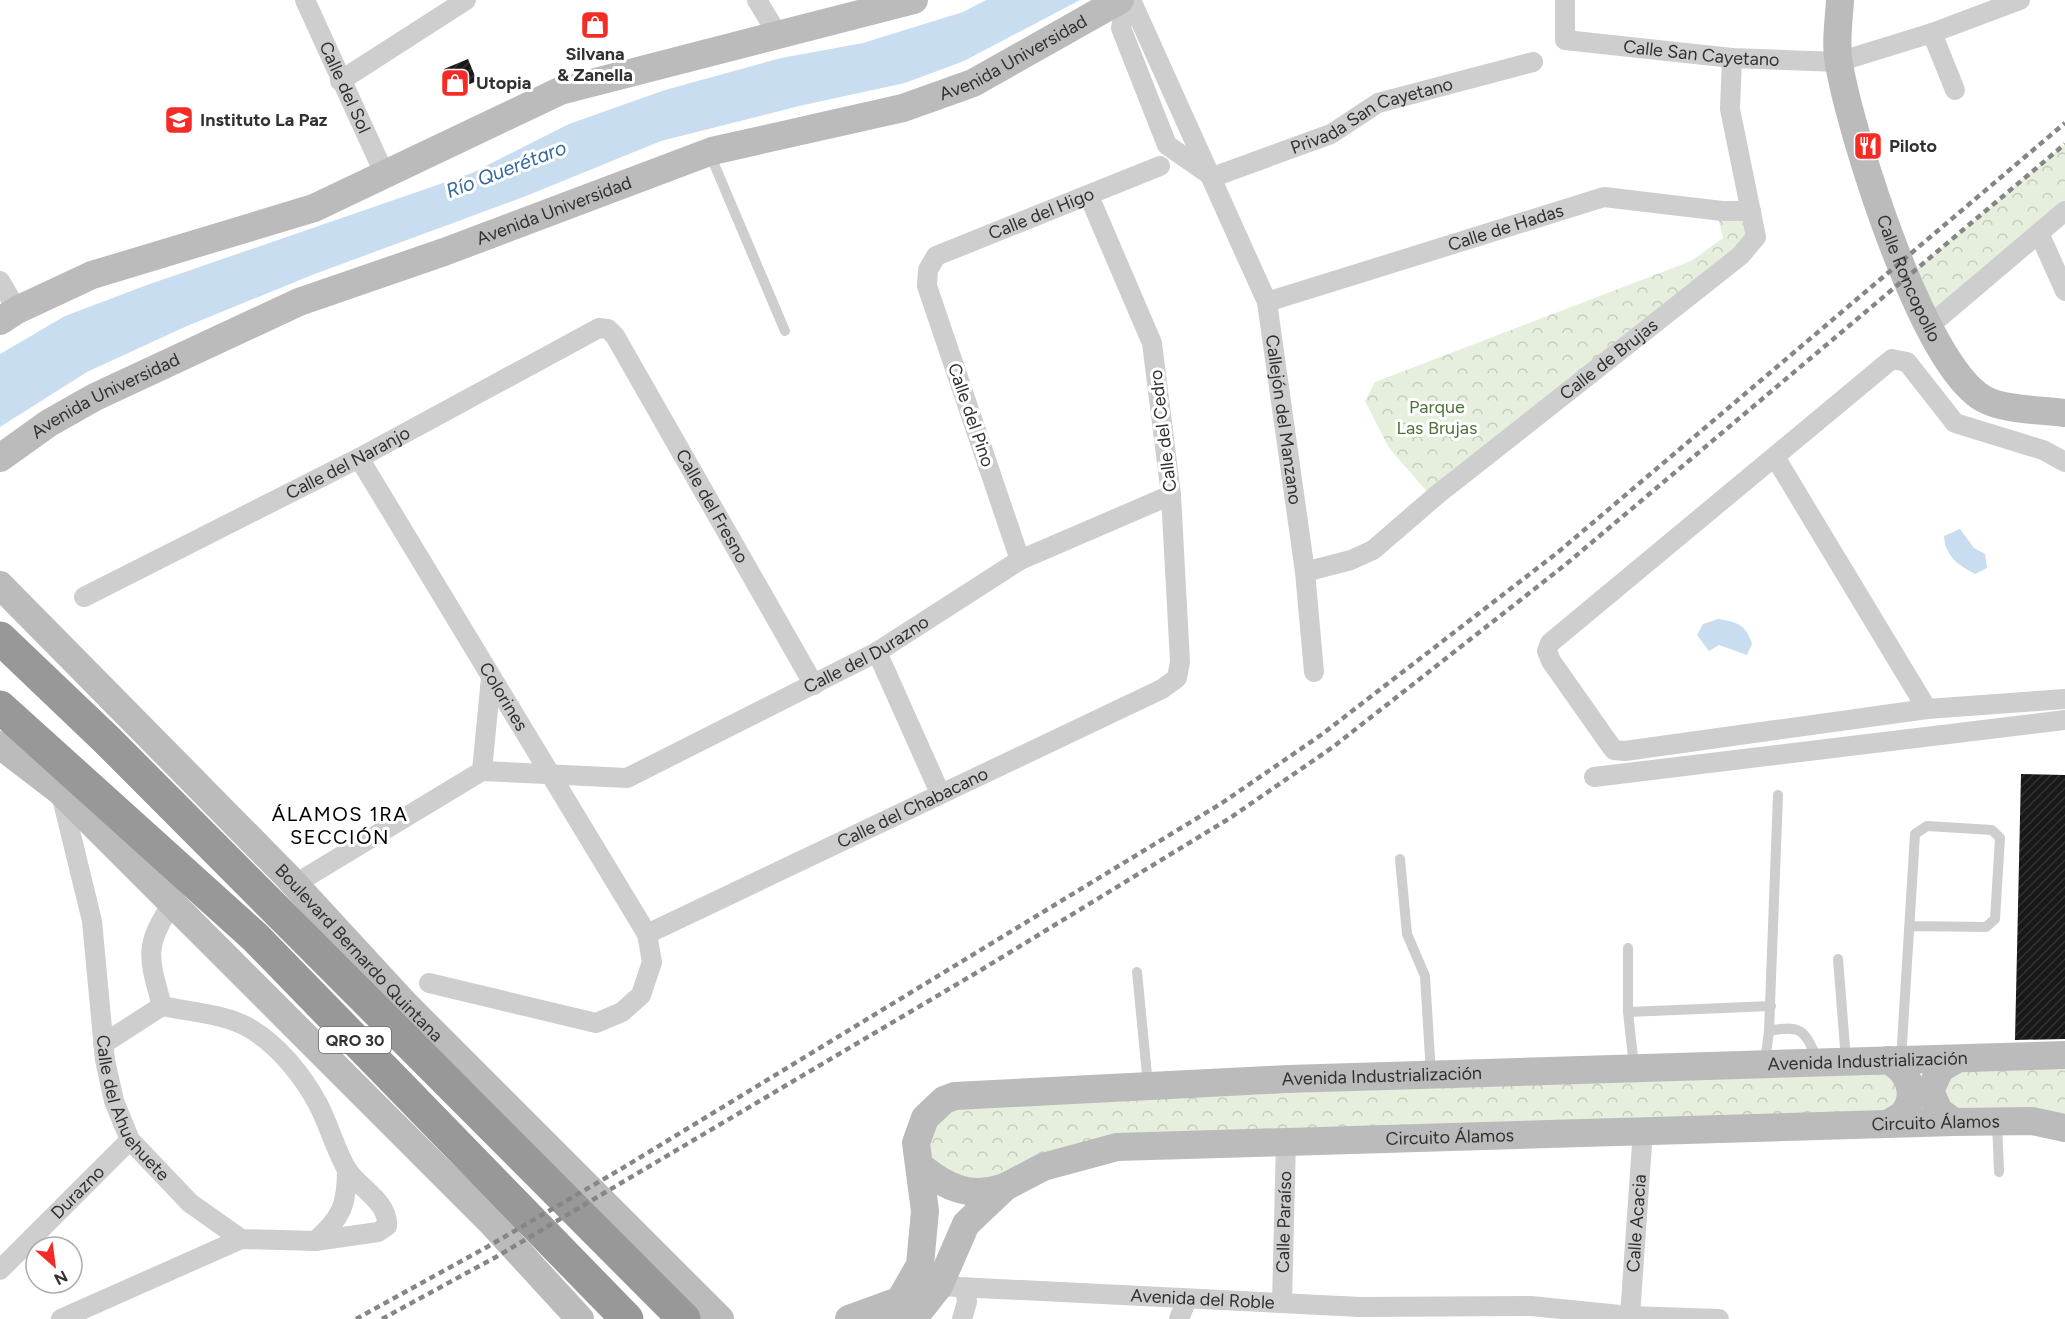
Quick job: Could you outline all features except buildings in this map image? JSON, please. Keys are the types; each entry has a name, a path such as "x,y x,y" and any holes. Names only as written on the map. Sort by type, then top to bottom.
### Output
{"highway":[{"name":"Boulevard Bernardo Quintana","path":"0,638 107,740 498,1131 710,1316"},
{"name":"QRO 30","path":"0,707 66,783 255,937 627,1319"},
{"path":"405,1004 418,1031 480,1101 498,1131"}],"main road":[{"path":"8,316 92,275 314,208 560,91 914,0"},
{"name":"Avenida Universidad","path":"0,458 49,423 95,397 299,302 444,252 709,152 903,108 974,83 1120,0"},
{"name":"Calle Roncopollo","path":"1840,0 1838,62 1865,166 1909,287 1929,326 1962,379 1971,390 1985,400 1999,405 2065,413"},
{"name":"Boulevard Bernardo Quintana","path":"0,585 294,884 405,1004 710,1316"},
{"path":"0,604 37,622"},
{"path":"0,745 66,783 172,904 491,1222 580,1319"},
{"name":"Avenida Industrialización","path":"878,1319 907,1310 920,1265 925,1211 921,1167 916,1143 925,1118 944,1100 955,1096 1431,1075 2065,1055"},
{"path":"1954,1122 1939,1111 1930,1091 1940,1068 1957,1059"},
{"path":"1888,1124 1904,1112 1912,1092 1904,1071 1894,1060"},
{"name":"Circuito Álamos","path":"907,1310 952,1287 966,1224 1005,1187 1043,1167 1117,1147 1954,1122 2032,1122 2065,1128"},
{"path":"921,1167 939,1181 970,1191 987,1193 1005,1187"},
{"path":"925,1211 937,1205 949,1206 960,1211 966,1224"},
{"path":"555,1293 574,1319"},
{"path":"849,1319 907,1310"}],"street":[{"name":"Calle del Sol","path":"305,0 384,175"},
{"path":"340,81 466,0"},
{"path":"758,0 778,35"},
{"name":"Callejón del Manzano","path":"1129,0 1121,28 1167,145 1213,177"},
{"name":"Callejón del Manzano","path":"1129,0 1213,177 1267,302 1305,572 1314,672"},
{"name":"Calle San Cayetano","path":"1565,0 1565,40 1732,58 1838,62"},
{"path":"1838,62 1932,33 2020,0"},
{"path":"1932,33 1955,90"},
{"name":"Calle de Brujas","path":"1305,572 1351,561 1373,550 1438,494 1740,256 1756,237 1730,109 1732,58"},
{"name":"Privada San Cayetano","path":"1213,177 1331,134 1378,103 1533,62"},
{"name":"Calle del Higo","path":"928,270 936,256 1160,166"},
{"name":"Calle del Cedro","path":"1089,196 1152,344 1171,495 1180,662 1177,678"},
{"name":"Calle de Hadas","path":"1267,302 1604,197 1722,211 1751,211"},
{"path":"1929,326 2065,211"},
{"path":"2039,233 2065,291"},
{"name":"Calle del Pino","path":"928,270 927,286 1020,560"},
{"path":"0,281 8,316"},
{"name":"Calle del Naranjo","path":"84,597 359,458 599,328 608,329"},
{"name":"Calle del Fresno","path":"608,329 615,336 814,685"},
{"path":"2065,462 2043,450 1955,423 1907,362 1900,359 1886,362 1550,643 1547,651 1551,661 1614,750 1625,751 1927,709 2065,699"},
{"path":"1774,457 1927,709"},
{"name":"Colorines","path":"359,458 647,934"},
{"name":"Calle del Durazno","path":"482,771 627,778 877,652 1020,560 1171,495"},
{"path":"877,652 940,793"},
{"path":"294,884 482,771 491,678"},
{"name":"Calle del Chabacano","path":"647,934 1162,689 1177,678"},
{"path":"1594,777 2065,720"},
{"name":"Calle del Ahuehuete","path":"66,783 92,921 103,1044 114,1101 130,1140 190,1203 241,1239"},
{"path":"162,1006 150,963 151,946 155,929 172,904"},
{"path":"429,983 596,1023 622,1012 641,995 652,962 647,934"},
{"path":"61,1319 241,1239 315,1241 369,1233 387,1226 387,1217 383,1209 347,1169 313,1097 298,1072 250,1029 222,1018 162,1006 103,1044"},
{"name":"Calle Acacia","path":"1630,1316 1643,1130"},
{"name":"Durazno","path":"0,1270 130,1140"},
{"name":"Calle Paraíso","path":"1282,1303 1286,1141"},
{"path":"315,1241 331,1227 343,1210 347,1190 347,1169"},
{"path":"952,1287 967,1302 962,1319"},
{"name":"Avenida del Roble","path":"952,1287 1282,1303 1357,1313 1530,1312 1719,1319"},
{"path":"1179,1319 1187,1299"}],"lane":[{"path":"709,152 785,331"},
{"path":"1764,1064 1771,1006 1778,795"},
{"path":"1894,1060 1911,926 1915,834 1927,826 1992,830 2000,838 1995,919 1986,927 1911,926"},
{"path":"1400,859 1407,934 1425,976 1431,1075"},
{"path":"1628,948 1628,1012 1635,1068"},
{"path":"1833,1062 1838,959"},
{"path":"1137,972 1148,1086"},
{"path":"1628,1012 1771,1006"},
{"path":"1769,1031 1791,1026 1802,1032 1833,1062"},
{"path":"1996,1122 1999,1172"}],"green space":[{"path":"2065,144 2065,211 1929,326 1915,270"},
{"name":"Parque Las Brujas","path":"1714,202 1745,204 1754,235 1429,494 1389,448 1365,401 1375,382 1691,261 1723,238"},
{"path":"2065,1065 2065,1117 1943,1107 1936,1090 1949,1070"},
{"path":"1894,1070 1906,1092 1889,1113 1118,1137 985,1189 928,1158 932,1124 953,1106"}],"water":[{"name":"Río Querétaro","path":"986,0 1080,0 964,61 905,83 799,106 661,141 526,196 312,275 187,326 87,372 0,427 0,354 65,316 147,285 472,173 569,124 665,90 781,58 863,43 963,12"},
{"path":"1960,529 1974,548 1985,554 1987,568 1975,574 1954,559 1945,543 1944,536"},
{"path":"1718,619 1736,623 1747,632 1752,644 1747,655 1719,645 1709,651 1697,635 1703,624"}],"railway":[{"path":"356,1319 487,1247 621,1169 1222,803 1321,735 1557,553 2065,123"},
{"path":"382,1319 496,1257 981,970 1230,818 1333,747 1565,565 2065,144"}],"place":[{"name":"Silvana & Zanella","path":"595,25"},
{"name":"Utopia","path":"455,83"},
{"name":"Instituto La Paz","path":"179,120"},
{"name":"Piloto","path":"1868,146"}],"district":[{"name":"ÁLAMOS 1RA SECCIÓN","path":"340,826"}]}
